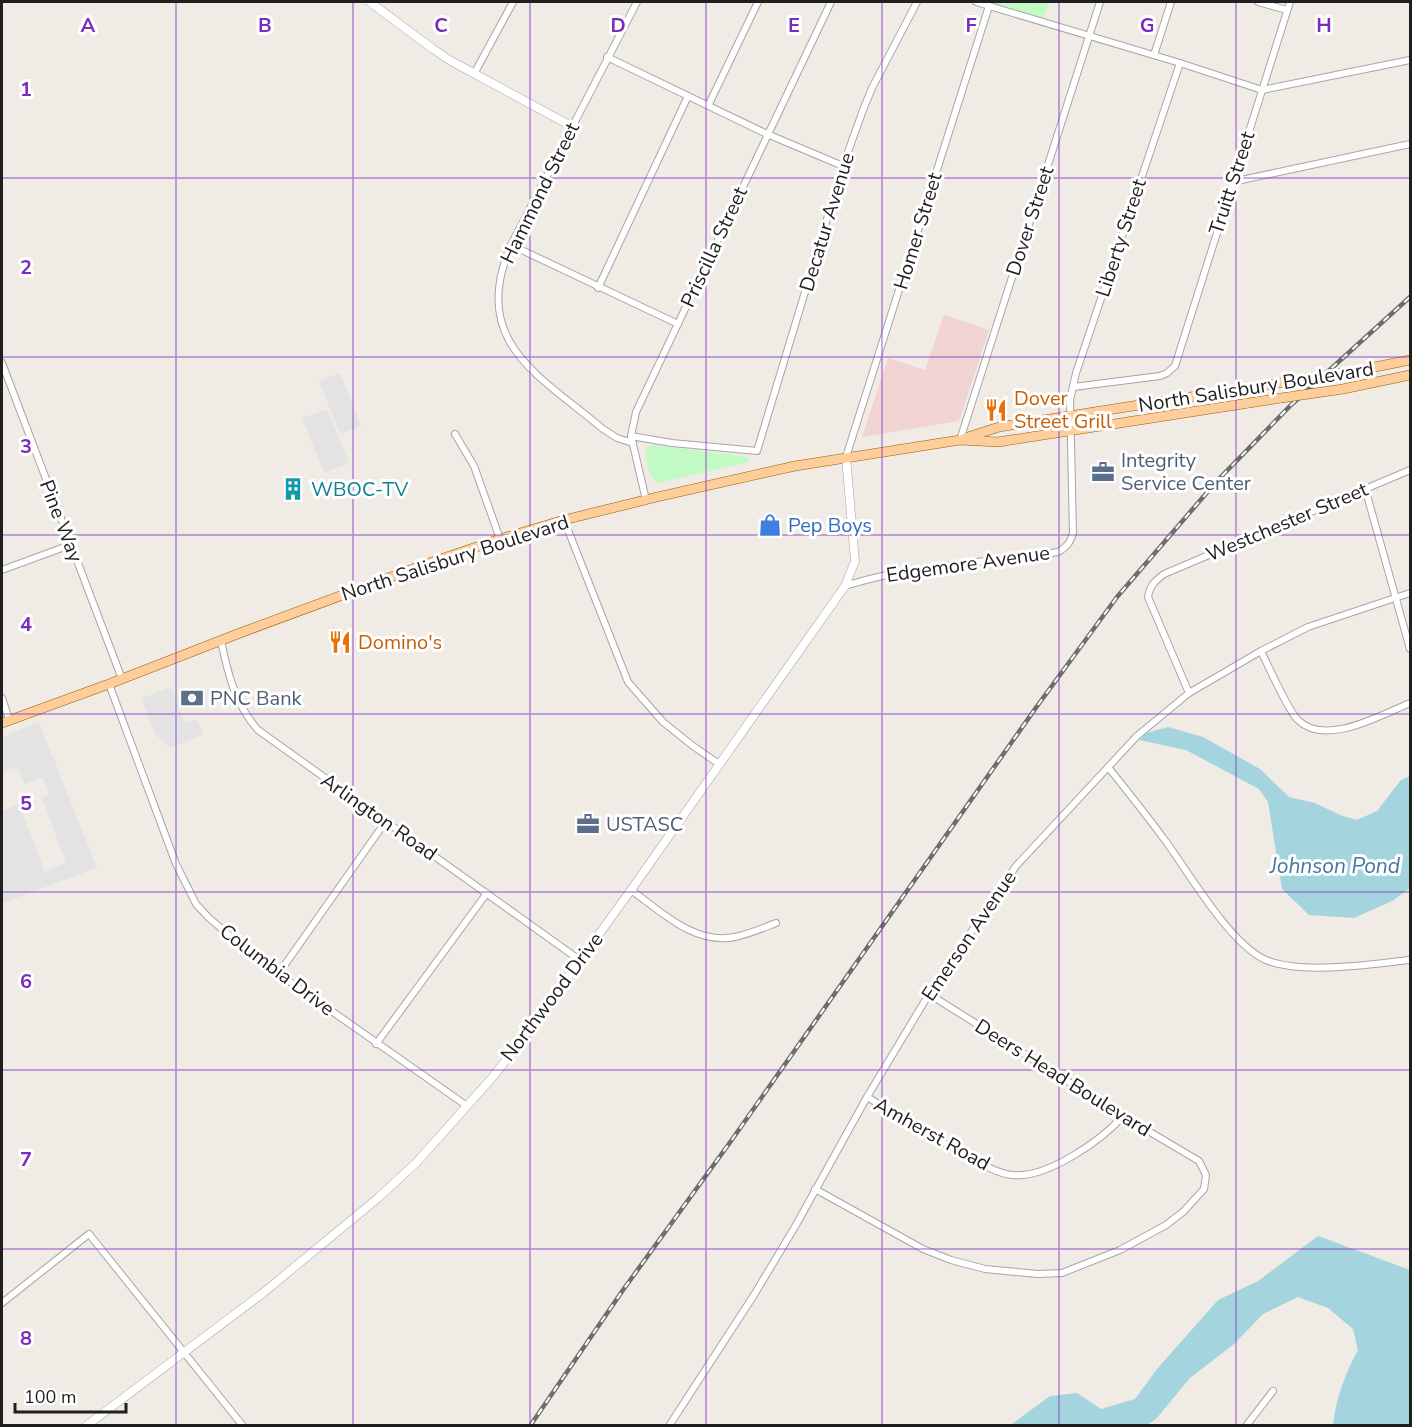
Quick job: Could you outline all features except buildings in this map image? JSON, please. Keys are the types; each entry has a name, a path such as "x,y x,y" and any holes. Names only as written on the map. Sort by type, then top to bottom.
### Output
{"main road":[{"name":"North Salisbury Boulevard","path":"5,721 500,538 564,520 774,470 960,440 999,427 1350,372 1410,360"},
{"name":"North Salisbury Boulevard","path":"960,440 998,442 1343,389 1410,375"}],"street":[{"path":"370,2 433,50 573,127"},
{"path":"474,74 513,2"},
{"name":"Hammond Street","path":"637,2 503,263 498,300 505,335 512,348 533,371 617,438 757,451"},
{"path":"708,106 758,2"},
{"name":"Priscilla Street","path":"646,500 632,439 636,412 766,134 831,2"},
{"name":"Decatur Avenue","path":"757,451 843,166 872,88 917,2"},
{"path":"976,2 1262,90 1410,60"},
{"name":"Dover Street","path":"960,440 1100,2"},
{"path":"1154,55 1171,2"},
{"path":"1258,2 1287,10"},
{"name":"Truitt Street","path":"1073,387 1160,376 1175,366 1290,2"},
{"name":"Homer Street","path":"846,457 989,6"},
{"path":"607,57 766,134 843,166"},
{"name":"Liberty Street","path":"1070,416 1073,387 1180,63"},
{"path":"598,288 687,96"},
{"path":"1232,182 1410,144"},
{"path":"511,245 678,324"},
{"name":"Pine Way","path":"2,363 122,679"},
{"name":"Edgemore Avenue","path":"845,586 864,580 940,567 1058,552 1067,547 1072,532 1070,416"},
{"path":"454,434 474,466 500,538"},
{"name":"Northwood Drive","path":"86,1425 263,1293 376,1200 416,1163 526,1035 581,961 845,586 852,571 855,553 846,457"},
{"name":"Westchester Street","path":"1189,693 1148,597 1149,589 1154,581 1164,574 1410,470"},
{"path":"1365,488 1410,649"},
{"path":"564,520 628,682 663,722 719,764"},
{"path":"2,570 70,545"},
{"name":"Emerson Avenue","path":"669,1425 754,1295 928,994 1016,866 1137,736 1189,693 1261,651 1308,627 1410,593"},
{"name":"Arlington Road","path":"220,641 230,683 244,713 258,730 581,961"},
{"path":"1261,651 1298,720 1320,732 1345,729 1410,703"},
{"name":"Columbia Drive","path":"109,684 152,804 186,887 196,903 239,946 467,1106"},
{"path":"2,698 5,721"},
{"path":"1108,767 1165,840 1229,930 1252,953 1267,960 1294,967 1410,960"},
{"path":"279,973 386,821"},
{"path":"631,890 686,929 701,936 735,937 776,923"},
{"path":"376,1044 487,893"},
{"name":"Deers Head Boulevard","path":"814,1189 914,1245 951,1260 985,1269 1038,1274 1062,1273 1120,1250 1166,1225 1183,1212 1204,1188 1206,1175 1199,1161 928,994"},
{"name":"Amherst Road","path":"867,1097 975,1161 1010,1175 1024,1175 1068,1159 1110,1130 1123,1116"},
{"path":"2,1303 89,1234 243,1425"},
{"path":"1246,1425 1273,1391"}],"shaded area":[{"path":"944,315 989,330 959,421 862,437 888,358 925,370"},
{"path":"340,373 361,426 340,434 319,381"},
{"path":"327,409 349,463 324,473 302,418"},
{"path":"171,687 185,723 197,719 203,735 170,748 155,734 142,698"},
{"path":"39,722 97,868 2,903 2,811 19,804 45,872 66,863 42,798 50,794 43,777 24,784 18,768 12,767 2,774 2,737"}],"green space":[{"path":"975,2 1049,2 1042,22"},
{"path":"652,445 748,457 749,462 657,483 647,461 647,447"}],"water":[{"name":"Johnson Pond","path":"1168,727 1203,737 1260,769 1289,797 1315,803 1357,820 1377,811 1401,780 1410,776 1410,888 1392,901 1354,918 1309,915 1282,889 1268,802 1259,789 1186,750 1139,740 1146,733"},
{"path":"1318,1236 1410,1270 1410,1425 1333,1425 1342,1386 1358,1350 1353,1329 1328,1308 1298,1297 1263,1314 1234,1344 1190,1378 1156,1419 1147,1425 1012,1424 1050,1396 1077,1393 1101,1409 1135,1399 1157,1369 1218,1300 1258,1281"}],"railway":[{"path":"530,1426 623,1290 1117,597 1216,482 1291,405 1410,297"}],"place":[{"name":"Dover Street Grill","path":"996,410"},
{"name":"Integrity Service Center","path":"1103,472"},
{"name":"WBOC-TV","path":"293,489"},
{"name":"Pep Boys","path":"770,525"},
{"name":"Domino's","path":"340,642"},
{"name":"PNC Bank","path":"192,698"},
{"name":"USTASC","path":"588,824"}]}
